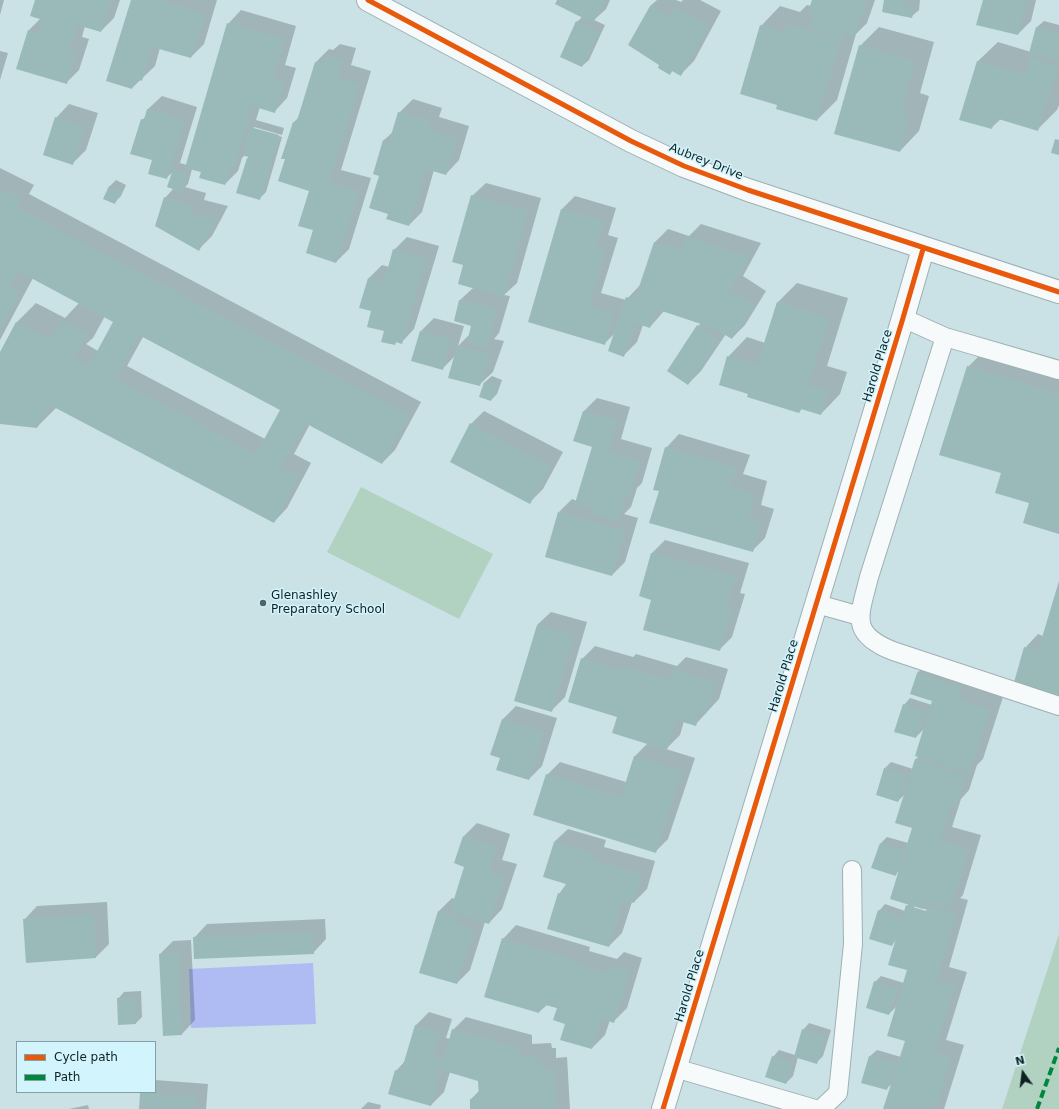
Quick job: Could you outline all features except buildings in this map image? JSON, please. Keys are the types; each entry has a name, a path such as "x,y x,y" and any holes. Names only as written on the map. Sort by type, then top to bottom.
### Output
{"street":[{"name":"Aubrey Drive","path":"368,0 631,141 684,166 748,190 1059,292"},
{"name":"Harold Place","path":"663,1109 817,604 923,248"}],"lane":[{"path":"903,318 944,337 1059,370"},
{"path":"944,337 897,491 884,527 860,616 861,630 876,645 1059,706"},
{"path":"817,604 860,616"},
{"path":"821,1109 838,1093 853,944 852,870"},
{"path":"675,1068 815,1109"}],"green space":[{"path":"361,487 493,554 459,619 327,552"},
{"path":"1059,934 1059,1109 1002,1109"}],"water":[{"path":"313,963 316,1024 191,1028 189,969"}],"marked path":[{"path":"1037,1109 1059,1048"}],"cycle path":[{"path":"368,0 631,141 684,166 748,190 1059,292"},
{"path":"663,1109 923,249"}],"place":[{"name":"Glenashley Preparatory School","path":"263,603"}]}
